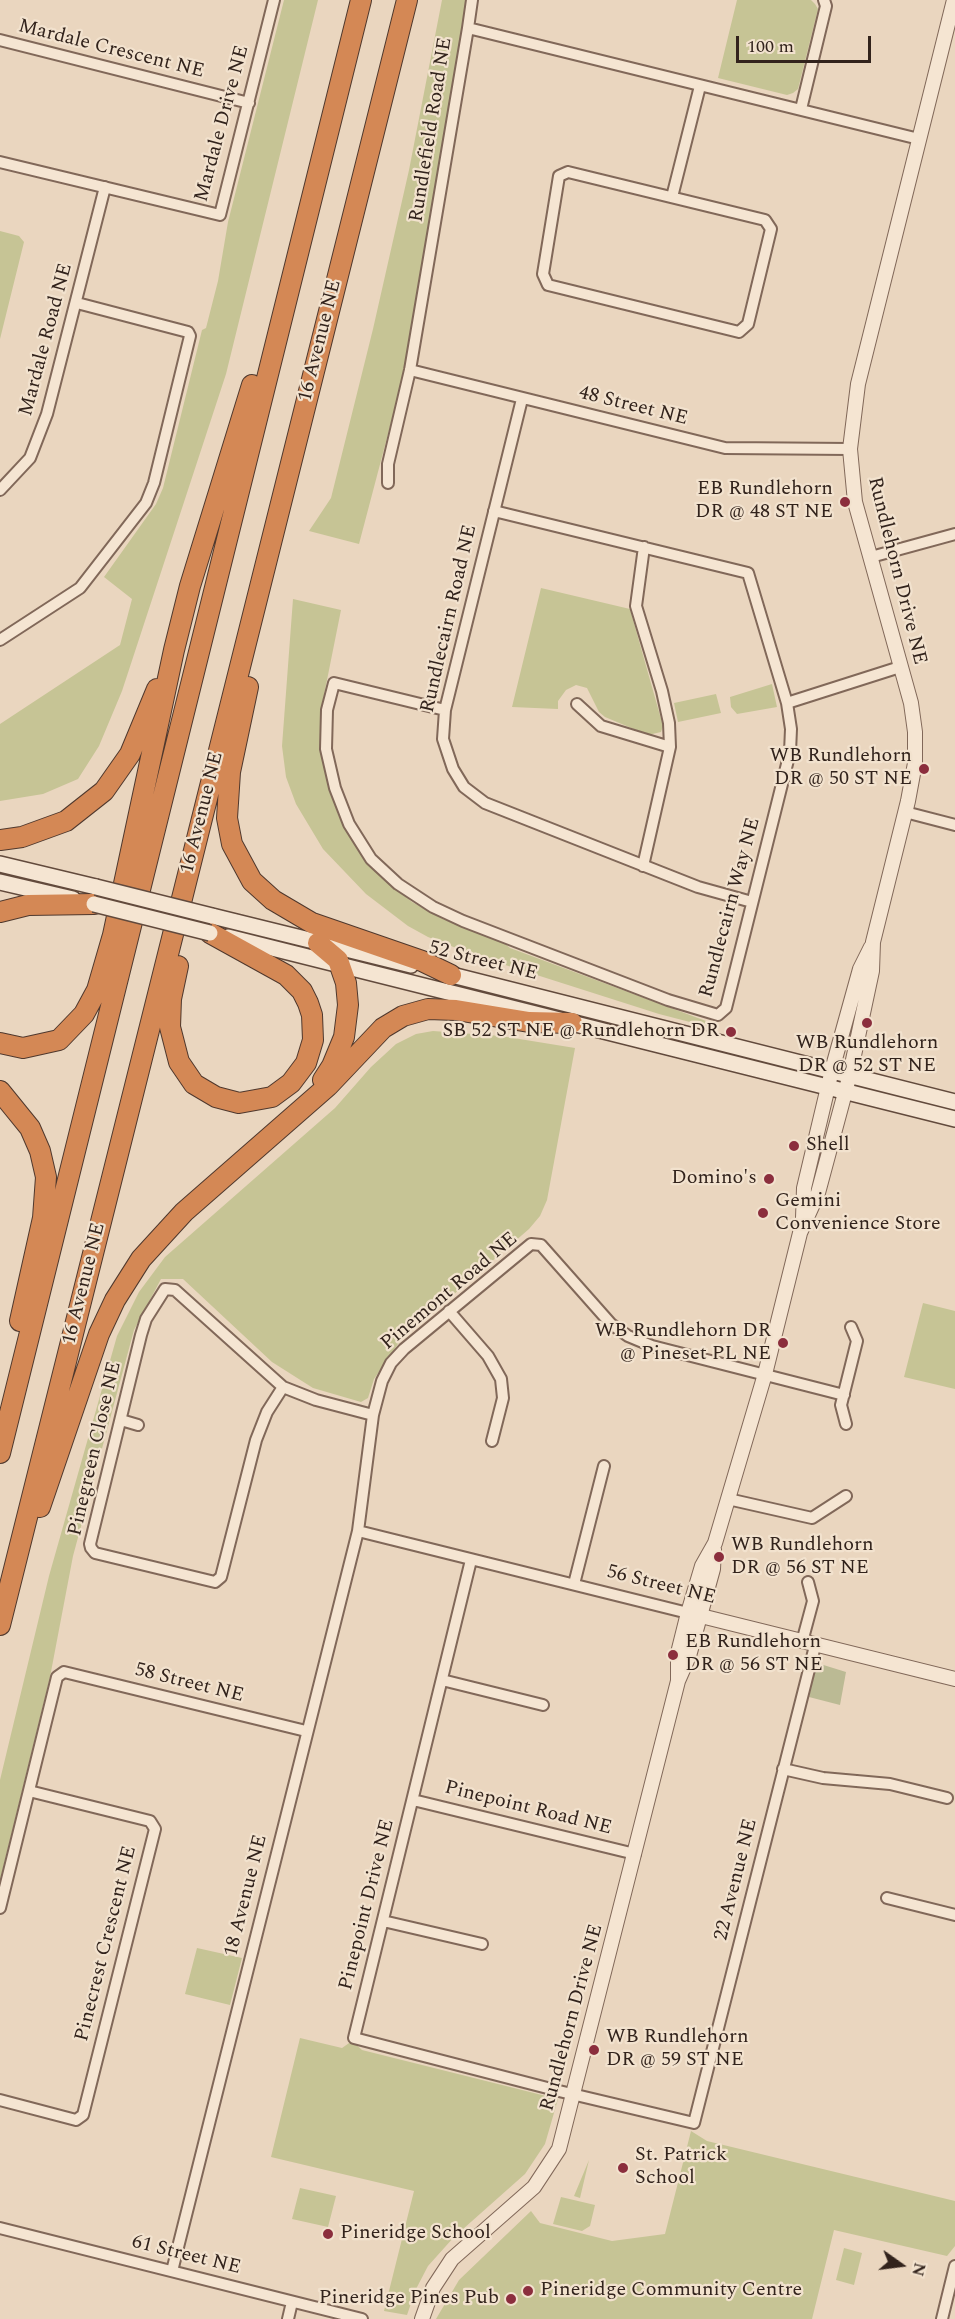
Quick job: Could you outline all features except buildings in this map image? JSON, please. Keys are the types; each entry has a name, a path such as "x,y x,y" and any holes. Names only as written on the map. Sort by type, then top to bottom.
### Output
{"highway":[{"name":"16 Avenue NE","path":"0,1453 361,0"},
{"name":"16 Avenue NE","path":"0,1625 407,0"},
{"path":"0,1043 23,1048 59,1040 84,1014 97,990 116,924 190,586 282,288 299,252"},
{"path":"314,373 312,409 234,748 227,798 228,831 238,858 252,881 284,908 312,923 422,961 451,975"},
{"path":"0,840 22,837 66,820 104,791 129,754 174,651"},
{"path":"211,924 286,975 302,991 308,1003 314,1027 310,1053 299,1074 272,1097 239,1103 226,1101 194,1084 179,1062 170,1027 171,999 226,720"},
{"path":"0,912 28,905 95,896"},
{"path":"303,1107 332,1066 346,1026 348,993 338,960 318,943"},
{"path":"15,1569 26,1548 91,1353 123,1287 146,1253 178,1218 328,1086 383,1028 415,1012 443,1009 529,1022 572,1023"},
{"path":"0,1090 17,1108 35,1139 43,1164 46,1190 43,1218 0,1411"}],"main road":[{"name":"52 Street NE","path":"0,864 95,896 211,924 318,943 955,1101"},
{"name":"52 Street NE","path":"0,882 95,896"},
{"name":"52 Street NE","path":"211,924 338,964 955,1119"}],"street":[{"name":"Mardale Drive NE","path":"0,162 220,215 274,0"},
{"path":"468,28 472,0"},
{"path":"801,109 826,6 824,0"},
{"name":"Rundlehorn Drive NE","path":"422,2319 433,2288 452,2259 534,2187 558,2149 678,1681 689,1656 694,1615 713,1569 715,1544 765,1374 803,1223 818,1192 850,1074 872,971 873,942 915,763 915,732 911,704 855,502 850,449 858,384 954,0"},
{"name":"Rundlefield Road NE","path":"388,483 388,464 411,370 468,28 919,139"},
{"name":"Mardale Crescent NE","path":"0,40 249,103"},
{"path":"672,197 700,86"},
{"path":"568,172 672,197 765,220 771,229 748,324 739,332 548,285 543,274 560,176 568,172"},
{"name":"Mardale Road NE","path":"0,490 30,458 47,414 105,187"},
{"path":"0,640 80,588 146,503 154,483 190,336 188,332 77,303"},
{"name":"48 Street NE","path":"411,370 725,448 850,449"},
{"name":"Rundlecairn Road NE","path":"522,399 445,710 443,739 453,769 464,787 485,803 698,887 752,902"},
{"name":"Rundlecairn Way NE","path":"445,710 334,683 327,710 326,749 335,788 349,824 371,859 398,884 433,907 668,1000 718,1015 726,1008 790,752 791,729 787,703 748,573 494,512"},
{"path":"871,557 955,534"},
{"path":"643,866 670,747 669,723 662,691 636,606 644,547"},
{"path":"787,703 900,667"},
{"path":"577,704 601,726 670,747"},
{"path":"905,812 955,825"},
{"name":"Rundlehorn Drive NE","path":"803,1223 804,1188 832,1070 860,969 873,942"},
{"name":"Pinemont Road NE","path":"358,1531 373,1415 382,1381 391,1363 531,1244 541,1245 611,1324 628,1336 652,1346 844,1395"},
{"name":"Pinegreen Close NE","path":"284,1387 267,1412 256,1440 221,1578 214,1582 95,1553 90,1544 146,1319 165,1289 175,1290 284,1387 315,1400 373,1415"},
{"path":"450,1311 488,1356 501,1378 503,1398 492,1441"},
{"path":"846,1424 841,1405 857,1341 851,1328"},
{"path":"121,1420 138,1425"},
{"path":"574,1584 604,1466"},
{"path":"728,1499 812,1518 846,1497"},
{"name":"56 Street NE","path":"358,1531 955,1679"},
{"name":"18 Avenue NE","path":"172,2271 358,1531"},
{"name":"Pinepoint Drive NE","path":"471,1560 354,2038 573,2095"},
{"name":"22 Avenue NE","path":"573,2095 694,2123 783,1769 808,1644 813,1601 808,1582"},
{"name":"58 Street NE","path":"29,1791 57,1677 64,1672 306,1731"},
{"path":"442,1680 543,1705"},
{"path":"783,1769 823,1778 890,1784 946,1798"},
{"path":"0,1908 29,1791"},
{"name":"Pinecrest Crescent NE","path":"0,2100 76,2120 83,2115 155,1829 150,1821 29,1791"},
{"name":"Pinepoint Road NE","path":"412,1800 635,1854"},
{"path":"887,1898 955,1915"},
{"path":"383,1921 482,1944"},
{"name":"61 Street NE","path":"0,2228 362,2319"},
{"path":"942,2319 955,2266"},
{"path":"288,2319 292,2302"}],"shaded area":[{"path":"284,0 318,0 226,374 122,691 99,746 78,779 43,794 0,801 0,724 120,645 132,599 104,577 156,504 163,488 202,330 206,328 218,281 228,222"},
{"path":"442,0 467,0 403,377 359,544 309,531 331,498 409,170"},
{"path":"737,0 811,0 815,4 818,9 798,89 793,93 787,95 718,78"},
{"path":"0,231 19,236 24,242 0,339"},
{"path":"541,588 630,609 663,726 661,732 648,735 605,717 599,712 587,688 576,685 566,690 558,701 558,709 512,707"},
{"path":"293,599 341,610 323,700 321,751 328,786 339,817 376,871 412,902 443,919 503,942 510,948 714,1024 713,1028 659,1014 474,955 428,937 408,926 366,894 323,849 296,804 286,777 282,746"},
{"path":"772,684 777,707 737,714 731,707 730,697"},
{"path":"716,694 721,713 678,722 674,703"},
{"path":"433,1031 501,1036 575,1048 547,1200 540,1216 529,1229 400,1341 374,1379 368,1398 361,1402 313,1388 272,1362 183,1279 161,1279 134,1330 73,1556 50,1677 0,1880 0,1780 49,1576 117,1336 139,1292 165,1257 335,1108 371,1067 396,1044 416,1034"},
{"path":"923,1303 955,1311 955,1389 904,1377"},
{"path":"197,1948 242,1958 230,2005 185,1994"},
{"path":"300,2038 342,2048 352,2041 362,2050 558,2099 545,2144 525,2174 454,2237 428,2266 416,2289 407,2315 384,2311 414,2191 271,2157"},
{"path":"691,2131 707,2141 955,2201 955,2246 947,2256 834,2230 812,2319 436,2319 459,2280 531,2211 540,2223 612,2241 665,2234"},
{"path":"589,2160 580,2198 574,2196"},
{"path":"300,2188 336,2196 328,2227 292,2219"},
{"path":"561,2197 595,2205 590,2226 582,2231 553,2224"},
{"path":"844,2248 862,2253 854,2285 836,2280"}],"green space":[{"path":"817,1663 846,1672 840,1705 809,1697"}],"place":[{"name":"EB Rundlehorn DR @ 48 ST NE","path":"845,502"},
{"name":"WB Rundlehorn DR @ 50 ST NE","path":"924,769"},
{"name":"WB Rundlehorn DR @ 52 ST NE","path":"867,1023"},
{"name":"SB 52 ST NE @ Rundlehorn DR","path":"731,1032"},
{"name":"Shell","path":"794,1146"},
{"name":"Domino's","path":"769,1179"},
{"name":"Gemini Convenience Store","path":"763,1213"},
{"name":"WB Rundlehorn DR @ Pineset PL NE","path":"783,1343"},
{"name":"WB Rundlehorn DR @ 56 ST NE","path":"719,1557"},
{"name":"EB Rundlehorn DR @ 56 ST NE","path":"673,1655"},
{"name":"WB Rundlehorn DR @ 59 ST NE","path":"594,2050"},
{"name":"St. Patrick School","path":"623,2168"},
{"name":"Pineridge School","path":"328,2234"},
{"name":"Pineridge Community Centre","path":"528,2291"},
{"name":"Pineridge Pines Pub","path":"511,2299"}]}
